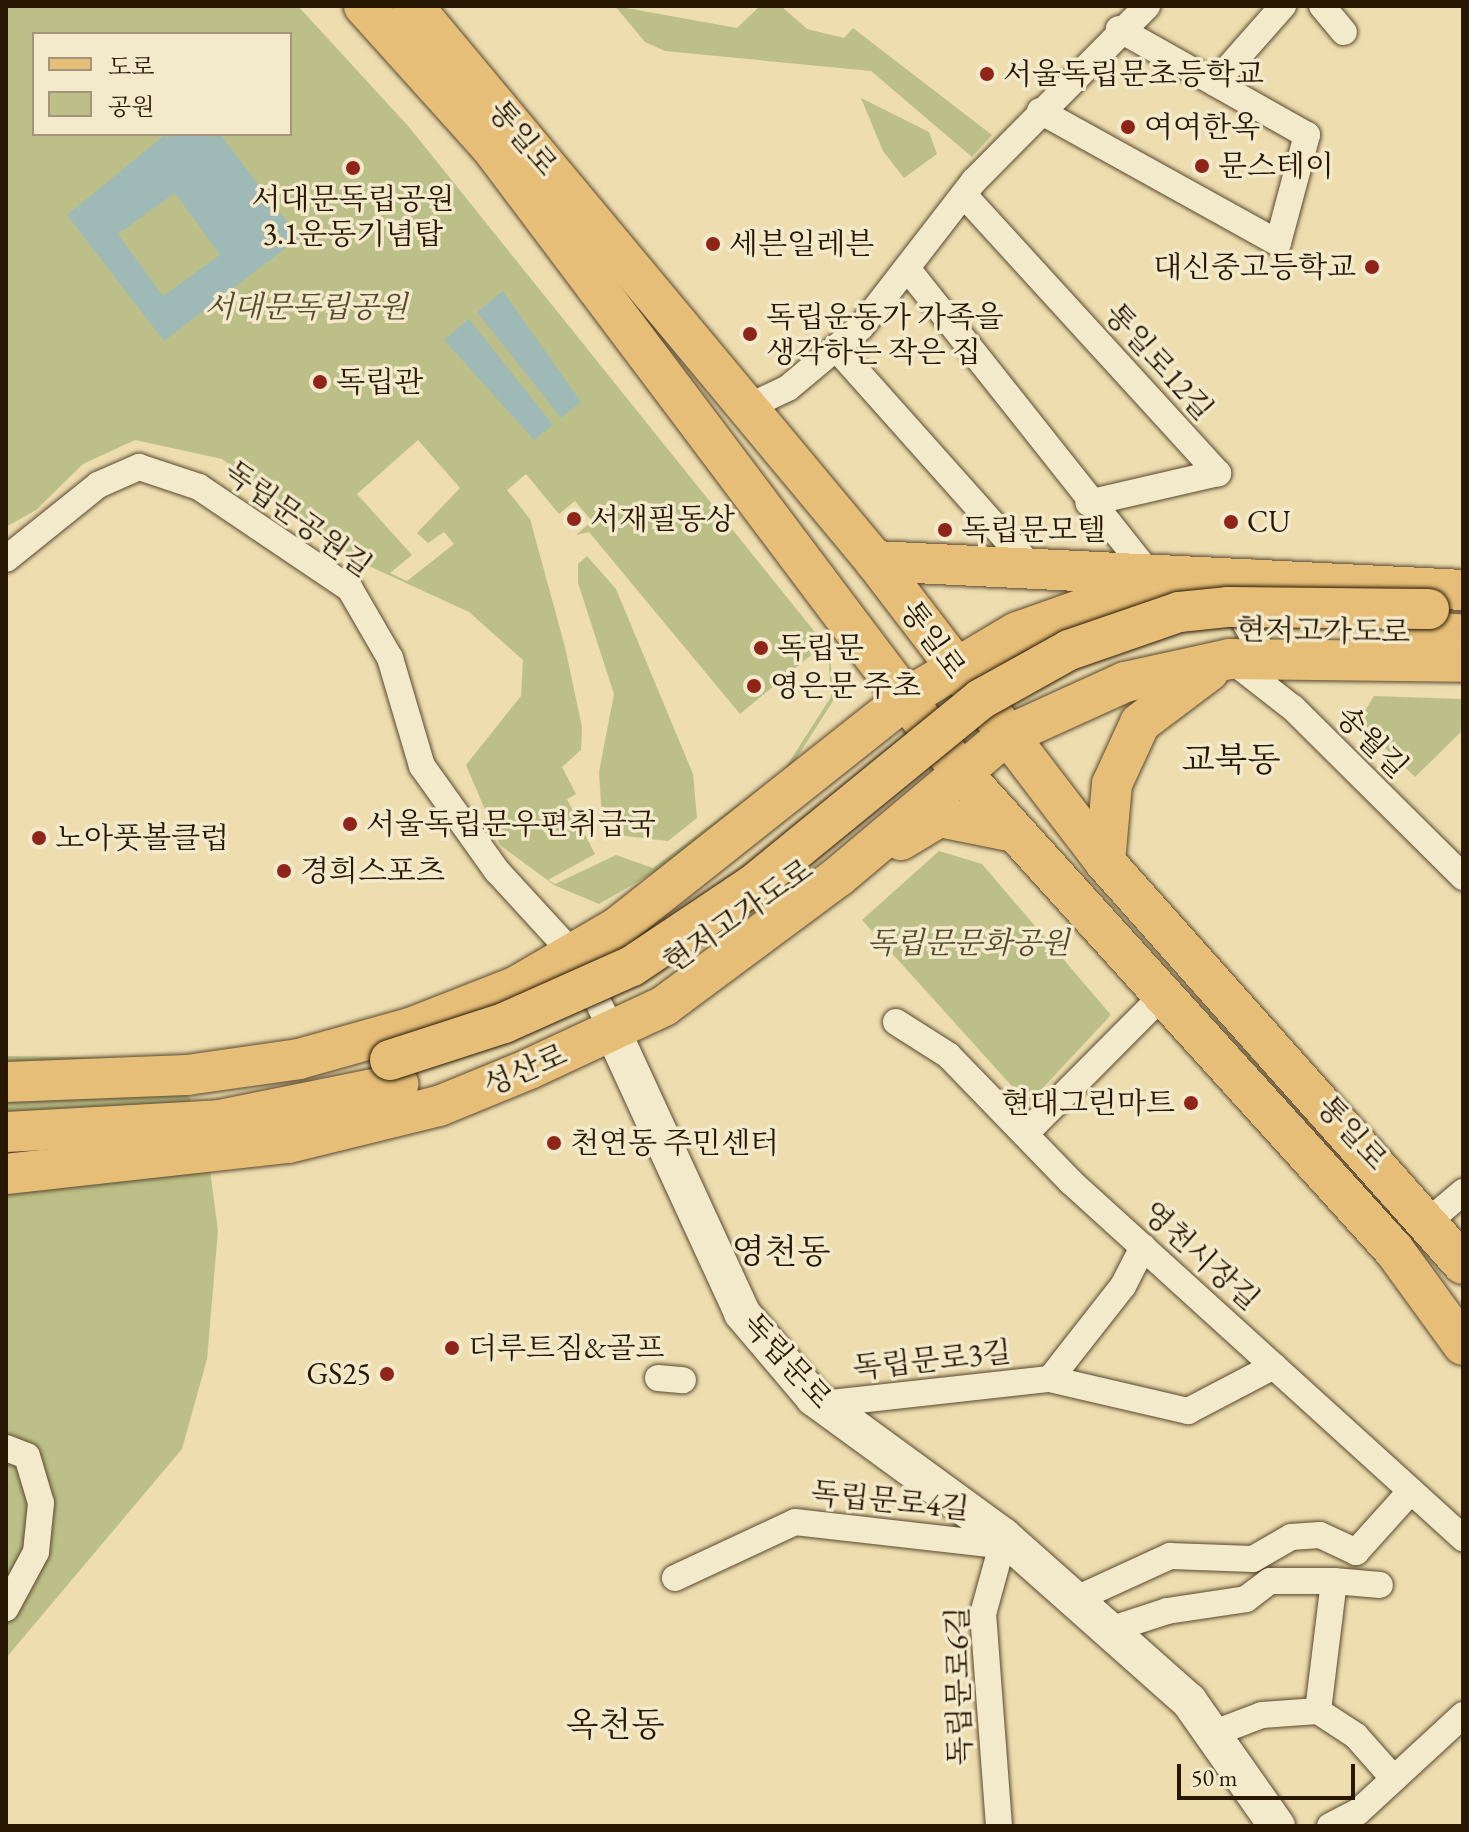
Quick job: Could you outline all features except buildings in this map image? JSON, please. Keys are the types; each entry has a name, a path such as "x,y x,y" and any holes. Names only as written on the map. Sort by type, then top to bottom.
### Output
{"main road":[{"name":"통일로","path":"364,6 491,147 872,649 961,772 1161,997 1394,1250 1463,1345"},
{"name":"통일로","path":"413,6 875,561 1004,737 1105,862 1429,1221 1463,1264"},
{"path":"875,561 1263,580 1453,603"},
{"path":"6,1082 187,1075 299,1059 410,1028 517,986 574,955 808,781 908,697 1017,632 1118,601 1263,580"},
{"path":"1118,601 1097,615 1082,657 1107,683 1125,682"},
{"name":"현저고가도로","path":"6,1132 219,1120 394,1072 632,966 753,885 981,699 1069,650 1179,612 1227,607 1453,603"},
{"path":"869,727 887,679 872,649"},
{"path":"1105,862 1112,784 1140,723 1181,687 1249,660"},
{"name":"성산로","path":"6,1174 288,1143 439,1106 613,1032 664,1006 839,876 1004,737 1125,682 1249,660 1463,662"},
{"path":"808,781 838,808 848,845 839,876"},
{"path":"839,876 939,817 1014,832"},
{"name":"독립문로","path":"613,1032 742,1313 822,1404 1008,1546 1189,1701 1277,1826"},
{"name":"현저고가도로","path":"6,1108 142,1106 394,1072"},
{"path":"1394,1250 1429,1221"}],"street":[{"path":"748,407 788,388 837,349 910,272 964,195 1119,29 1147,6"},
{"path":"1215,83 1283,6"},
{"path":"1322,6 1344,32"},
{"path":"1040,111 1278,243 1307,135 1119,29"},
{"name":"통일로12길","path":"964,195 1218,473 1088,503"},
{"path":"910,272 1088,503 1148,572"},
{"path":"837,349 1034,570"},
{"name":"독립문공원길","path":"6,559 98,485 139,467 199,487 350,589 371,615 422,766 497,871 574,955 613,1032"},
{"path":"1263,580 1245,598 1249,660 1293,708"},
{"name":"송월길","path":"1249,660 1463,877"},
{"path":"1025,1134 1161,997"},
{"name":"영천시장길","path":"896,1022 948,1055 1143,1247 1463,1538"},
{"path":"1429,1221 1463,1192"},
{"name":"독립문로3길","path":"1050,1379 1123,1286 1143,1247"},
{"name":"독립문로3길","path":"822,1404 1050,1379 1188,1411 1274,1366"},
{"path":"6,1448 27,1456 41,1503 36,1552 6,1608"},
{"path":"1318,1711 1344,1580 1356,1552 1411,1491"},
{"name":"독립문로4길","path":"675,1578 795,1522 1008,1546"},
{"path":"1074,1600 1170,1556 1253,1559 1291,1537 1320,1535 1356,1552"},
{"name":"독립문로6길","path":"999,1826 983,1614 1008,1546"},
{"path":"1109,1630 1167,1611 1246,1599 1270,1581 1344,1580 1380,1585"},
{"path":"1212,1734 1262,1715 1318,1711 1356,1736 1394,1779"},
{"path":"1330,1826 1394,1779 1463,1715"}],"green space":[{"name":"서대문독립공원","path":"6,6 298,6 409,127 830,651 833,701 789,770 672,862 599,904 554,885 500,845 466,765 521,696 523,660 469,612 356,560 222,459 135,440 83,464 36,510 6,527","holes":["418,440 460,488 417,533 428,543 444,532 454,544 407,581 390,573 412,555 357,494","526,474 559,514 575,501 592,521 576,535 589,532 740,714 822,646 828,653 831,697 784,770 653,868 616,855 555,884 548,880 595,854 567,799 576,794 562,767 581,750 582,727 565,647 530,519 507,490"]},
{"path":"615,6 737,28 760,6 781,6 807,29 844,38 853,28 992,135 972,157 871,71 665,51 645,42"},
{"path":"861,98 929,132 937,154 904,178 883,151"},
{"path":"587,556 616,589 693,774 697,818 668,841 625,836 602,818 599,772 614,694 578,583 578,564"},
{"path":"1374,696 1463,699 1463,730 1415,777 1358,722"},
{"name":"독립문문화공원","path":"939,851 982,864 1111,1015 1028,1104 862,920"},
{"path":"6,1056 130,1058 180,1085 203,1117 218,1231 207,1359 182,1449 6,1658"}],"water":[{"path":"164,136 222,136 299,238 164,341 67,215","holes":["175,193 220,255 163,296 118,234"]},
{"path":"503,291 581,402 561,418 477,312"},
{"path":"469,319 553,425 534,440 444,340"}],"place":[{"name":"서울독립문초등학교","path":"987,74"},
{"name":"여여한옥","path":"1128,127"},
{"name":"문스테이","path":"1202,166"},
{"name":"서대문독립공원 3.1운동기념탑","path":"353,168"},
{"name":"세븐일레븐","path":"713,244"},
{"name":"대신중고등학교","path":"1372,267"},
{"name":"독립운동가 가족을 생각하는 작은 집","path":"750,334"},
{"name":"독립관","path":"320,382"},
{"name":"서재필동상","path":"574,519"},
{"name":"CU","path":"1231,522"},
{"name":"독립문모텔","path":"945,530"},
{"name":"독립문","path":"761,648"},
{"name":"영은문 주초","path":"754,686"},
{"name":"서울독립문우편취급국","path":"350,824"},
{"name":"노아풋볼클럽","path":"39,838"},
{"name":"경희스포츠","path":"284,871"},
{"name":"현대그린마트","path":"1191,1103"},
{"name":"천연동 주민센터","path":"554,1143"},
{"name":"더루트짐&골프","path":"452,1348"},
{"name":"GS25","path":"387,1374"}],"district":[{"name":"교북동","path":"1231,760"},
{"name":"영천동","path":"781,1252"},
{"name":"옥천동","path":"615,1725"}]}
